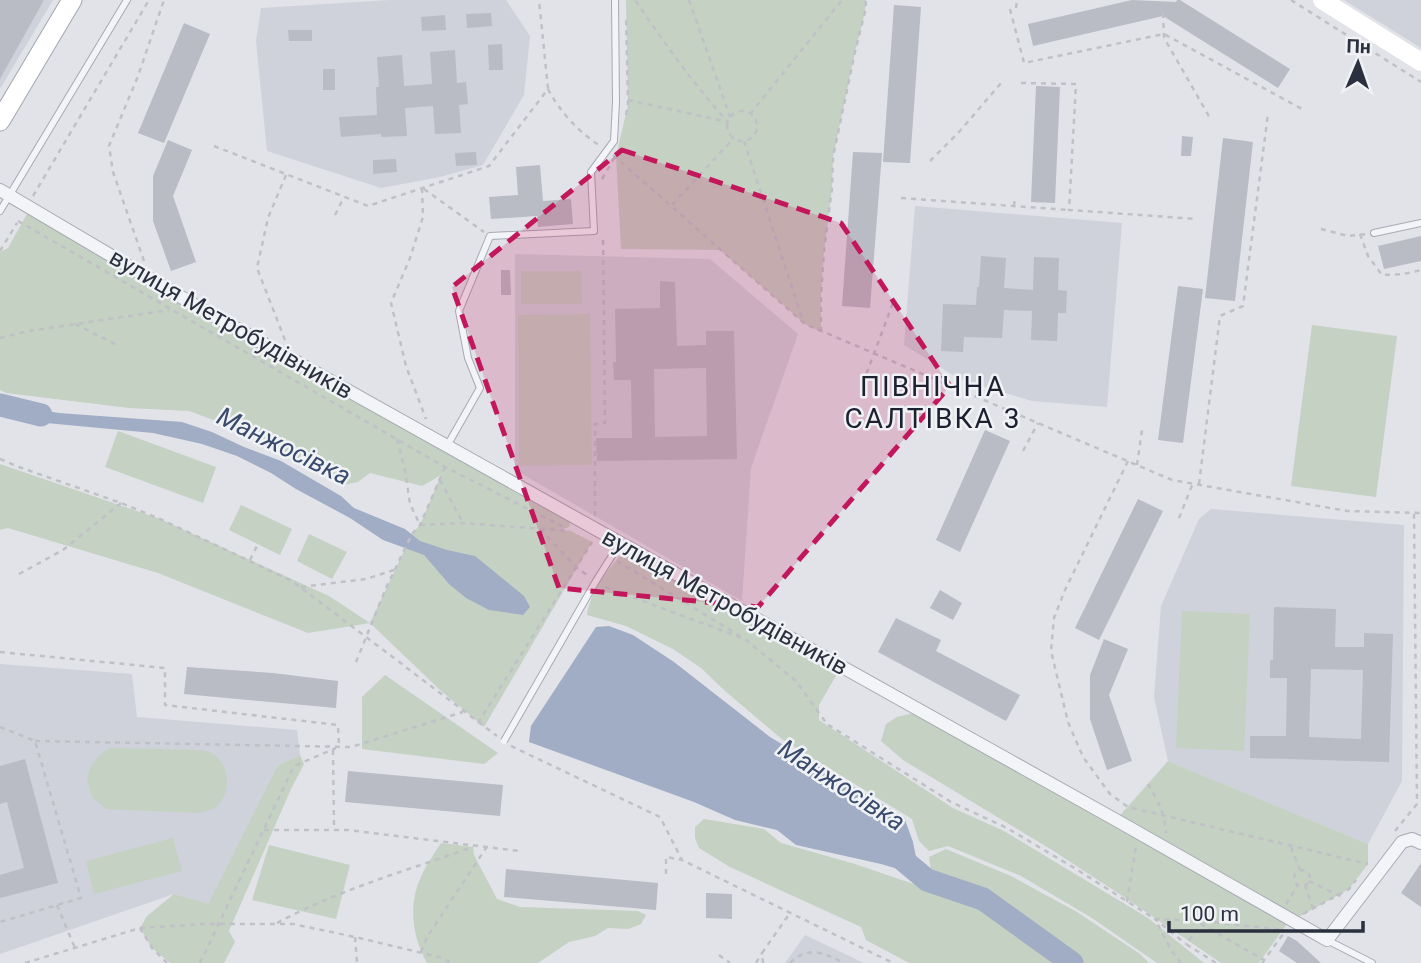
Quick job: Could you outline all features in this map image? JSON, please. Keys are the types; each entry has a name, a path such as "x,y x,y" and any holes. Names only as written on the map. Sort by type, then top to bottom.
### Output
{"main road":[{"path":"0,121 72,0"},
{"path":"1322,0 1421,62"}],"street":[{"name":"вулиця Метробудівників","path":"5,192 292,360 1327,940"},
{"path":"1327,940 1402,842 1412,839 1421,843"}],"lane":[{"path":"0,211 5,192 127,0"},
{"path":"447,446 481,388 468,358 459,311 490,236 594,232 591,172 614,141 615,0"},
{"path":"1374,233 1421,223"},
{"path":"504,741 620,543"},
{"path":"1327,940 1371,963"}],"path":[{"path":"0,251 149,0"},
{"path":"156,301 113,172 109,146 138,76 164,0"},
{"path":"539,0 548,89 554,102 576,127 616,156 805,324 1172,480 1347,511 1421,513"},
{"path":"635,0 669,50 728,122"},
{"path":"689,0 730,117"},
{"path":"750,114 842,0"},
{"path":"821,331 824,251 833,157 866,0"},
{"path":"1016,8 1017,0"},
{"path":"1291,0 1421,82"},
{"path":"1010,9 1024,63 1164,34 1302,109"},
{"path":"1163,13 1167,43 1210,118"},
{"path":"930,161 1002,82"},
{"path":"1021,83 1076,84 1069,210"},
{"path":"214,145 368,206 489,166 548,89"},
{"path":"628,100 728,122"},
{"path":"740,111 750,114 756,122 754,135 744,141 734,138 730,135 728,122 730,117 740,111"},
{"path":"1199,484 1220,316 1243,306 1268,114"},
{"path":"672,206 734,138"},
{"path":"744,141 805,324"},
{"path":"287,174 268,218 257,268 292,360"},
{"path":"422,188 490,236"},
{"path":"422,188 423,217 410,258 391,303 406,366 433,439"},
{"path":"1014,206 1015,196"},
{"path":"335,215 344,197"},
{"path":"901,198 1198,219"},
{"path":"18,222 445,467 571,531 463,523 420,525"},
{"path":"1321,229 1348,236 1374,233"},
{"path":"1360,234 1368,256 1382,275 1421,270"},
{"path":"595,516 595,424 605,423 603,287"},
{"path":"863,383 894,300"},
{"path":"0,338 29,331 172,310"},
{"path":"75,324 119,346"},
{"path":"1023,451 1038,423"},
{"path":"1137,465 1142,430"},
{"path":"397,439 410,503 420,525"},
{"path":"0,458 160,519 292,581 504,741 660,817 681,860"},
{"path":"1128,461 1054,618 1051,651 1068,722 1083,757 1110,794 1128,807 1368,864 1349,888 1293,920"},
{"path":"356,662 394,570 412,534 420,525 445,467"},
{"path":"439,479 463,523"},
{"path":"1179,518 1193,483"},
{"path":"19,574 63,550 121,503"},
{"path":"1393,834 1417,804 1416,738 1419,718 1414,513"},
{"path":"540,529 577,568 605,587 745,639"},
{"path":"478,723 592,542 611,557 745,639 796,681 827,724 951,802 1007,828 1076,869 1155,919 1186,944 1216,963"},
{"path":"250,561 258,544"},
{"path":"299,587 366,579 394,570"},
{"path":"0,652 165,667 165,705 338,725 339,747"},
{"path":"0,727 35,741 351,747 464,712"},
{"path":"1416,738 1421,741"},
{"path":"0,922 81,898 35,741"},
{"path":"200,963 294,766 339,747"},
{"path":"333,749 334,830"},
{"path":"1148,784 1164,816 1167,849"},
{"path":"264,830 348,831 519,851"},
{"path":"1127,902 1138,832"},
{"path":"274,924 332,897 473,847"},
{"path":"1290,847 1300,870"},
{"path":"421,953 427,937 486,848"},
{"path":"666,874 666,857 681,860 892,963"},
{"path":"1300,870 1308,873 1310,881 1356,905"},
{"path":"1300,870 1294,875 1294,881 1305,886"},
{"path":"1305,886 1310,881"},
{"path":"1281,913 1298,885"},
{"path":"1305,886 1313,908"},
{"path":"57,905 75,948"},
{"path":"757,963 790,913"},
{"path":"1155,919 1193,919 1286,930 1263,962 1201,924 1186,944"},
{"path":"1155,919 1181,963"},
{"path":"25,963 140,928 293,924 439,957 451,963"},
{"path":"140,928 152,948 167,963"},
{"path":"355,937 357,963"},
{"path":"790,963 800,954 813,952 823,953 844,963"},
{"path":"762,953 763,963"},
{"path":"719,954 730,963"}],"highlighted area":[{"path":"622,150 841,223 950,386 758,607 559,588 452,287"}],"shaded area":[{"path":"0,0 53,0 0,89"},
{"path":"390,0 506,0 530,36 524,95 483,165 440,177 381,188 267,151 256,41 261,8"},
{"path":"1344,0 1421,0 1421,48"},
{"path":"915,206 1122,223 1107,407 1032,401 961,380 904,345"},
{"path":"515,254 710,259 798,334 751,468 742,601 515,470"},
{"path":"1211,509 1404,525 1402,781 1368,844 1168,761 1154,697 1161,606 1199,519"},
{"path":"0,664 132,674 137,717 297,730 300,755 277,766 208,905 174,894 0,954"},
{"path":"805,935 864,963 785,963"}],"green space":[{"path":"626,0 866,0 833,157 824,251 821,332 805,324 720,250 621,249 616,156 628,105"},
{"path":"31,207 572,516 569,527 561,530 571,531 592,542 484,727 440,690 370,623 412,534 420,525 441,475 422,486 370,473 358,482 343,485 246,432 189,411 129,408 6,393 0,390 0,252 8,248"},
{"path":"521,271 581,271 582,304 521,304"},
{"path":"590,314 592,465 519,466 518,315"},
{"path":"1312,325 1397,336 1376,497 1291,486"},
{"path":"118,431 216,467 203,503 105,467"},
{"path":"0,464 160,519 329,596 370,623 308,633 158,573 8,528 0,530"},
{"path":"241,505 292,529 280,555 229,530"},
{"path":"309,534 347,552 332,579 297,561"},
{"path":"627,547 841,667 819,705 819,720 953,808 1004,831 1148,918 1204,963 1157,963 1092,918 1021,876 948,846 929,851 919,841 912,819 783,740 701,668 673,649 626,626 587,615 597,587"},
{"path":"1182,611 1250,614 1244,751 1176,748"},
{"path":"385,675 498,753 484,764 362,749 362,697"},
{"path":"914,713 1288,922 1259,963 1221,963 1052,850 903,760 881,741 886,724 897,717"},
{"path":"111,748 202,750 212,753 218,757 225,770 226,792 215,808 199,813 106,809 92,797 87,779 96,759"},
{"path":"300,755 304,764 229,931 235,942 224,963 170,963 152,948 140,928 147,916 174,894 208,904 277,766"},
{"path":"1168,761 1368,844 1368,864 1349,889 1293,920 1116,820"},
{"path":"704,819 764,829 781,843 855,864 934,891 929,857 946,849 1011,876 1077,912 1140,954 1149,963 909,963 866,940 861,927 730,867 699,848 695,827"},
{"path":"173,838 182,871 94,894 86,861"},
{"path":"441,843 473,847 474,855 497,899 520,907 638,911 646,915 641,924 628,929 608,928 595,936 569,942 538,963 427,963 415,931 414,898 423,873"},
{"path":"269,845 350,865 336,919 252,900"}],"water":[{"path":"9,405 59,413 182,422 212,432 281,461 341,496 354,508 405,529 420,541 475,556 524,596 530,607 523,615 489,610 466,598 449,584 424,555 383,540 350,518 237,456 202,444 153,433 14,420"},
{"path":"609,626 633,635 674,662 770,737 904,817 917,862 927,880 881,864 796,845 777,830 735,820 694,802 529,742 531,726 596,627"}],"building":[{"path":"0,0 44,0 0,79"},
{"path":"1132,0 1180,0 1290,69 1278,88 1163,16 1033,46 1028,24"},
{"path":"894,5 921,7 910,163 883,162"},
{"path":"491,13 492,26 467,28 466,14"},
{"path":"445,15 446,30 422,31 421,17"},
{"path":"184,23 210,34 164,143 138,133"},
{"path":"288,30 312,30 312,41 289,41"},
{"path":"502,44 503,70 489,70 488,45"},
{"path":"455,50 457,83 466,82 468,104 459,105 461,133 435,134 433,106 405,108 407,136 381,137 381,134 341,137 339,117 377,115 377,57 402,55 404,86 432,84 430,52"},
{"path":"323,69 335,69 335,90 323,90"},
{"path":"1036,86 1060,87 1055,203 1031,202"},
{"path":"1182,136 1193,137 1191,156 1181,156"},
{"path":"1223,138 1253,142 1235,301 1205,298"},
{"path":"168,140 192,150 173,196 196,262 171,271 153,221 153,176"},
{"path":"476,152 477,165 456,166 455,153"},
{"path":"853,152 882,153 870,308 842,306"},
{"path":"396,159 397,172 373,174 373,160"},
{"path":"540,165 543,201 571,199 573,224 538,227 537,216 491,219 489,197 518,195 516,167"},
{"path":"1421,236 1421,261 1384,269 1378,246"},
{"path":"981,256 1006,258 1004,288 1033,290 1034,257 1059,258 1058,290 1067,291 1066,313 1058,313 1057,341 1031,340 1032,311 1004,310 1002,338 964,337 963,352 941,351 943,304 976,305"},
{"path":"501,270 510,270 511,295 501,295"},
{"path":"660,281 675,282 677,346 706,345 706,331 734,331 737,459 597,461 596,438 632,438 631,380 614,380 615,309 660,308","holes":["706,368 707,436 655,437 654,369"]},
{"path":"1178,286 1203,289 1183,443 1158,440"},
{"path":"985,430 1010,441 960,552 936,540"},
{"path":"1138,499 1163,511 1099,640 1075,628"},
{"path":"940,590 962,603 953,620 930,608"},
{"path":"1274,607 1336,609 1335,647 1364,647 1364,633 1393,634 1389,762 1250,758 1250,736 1286,736 1287,678 1270,678 1270,660 1273,660","holes":["1311,669 1363,670 1361,739 1309,737"]},
{"path":"896,618 941,640 936,651 1020,695 1006,721 878,652"},
{"path":"1104,639 1128,649 1109,695 1132,761 1107,770 1090,719 1090,675"},
{"path":"187,667 338,681 336,708 184,694"},
{"path":"25,759 58,883 0,898 0,875 24,868 7,802 0,804 0,766"},
{"path":"348,771 503,785 500,816 345,802"},
{"path":"1421,863 1421,907 1401,893"},
{"path":"506,869 658,883 656,910 504,897"},
{"path":"706,893 732,894 732,919 706,918"},
{"path":"1288,936 1321,963 1297,963 1279,951"}],"waterway":[{"name":"Манжосівка","path":"0,405 41,415"},
{"name":"Манжосівка","path":"903,860 927,880 983,899 1072,963"}],"district":[{"name":"ПІВНІЧНА САЛТІВКА 3","path":"933,402"}]}
